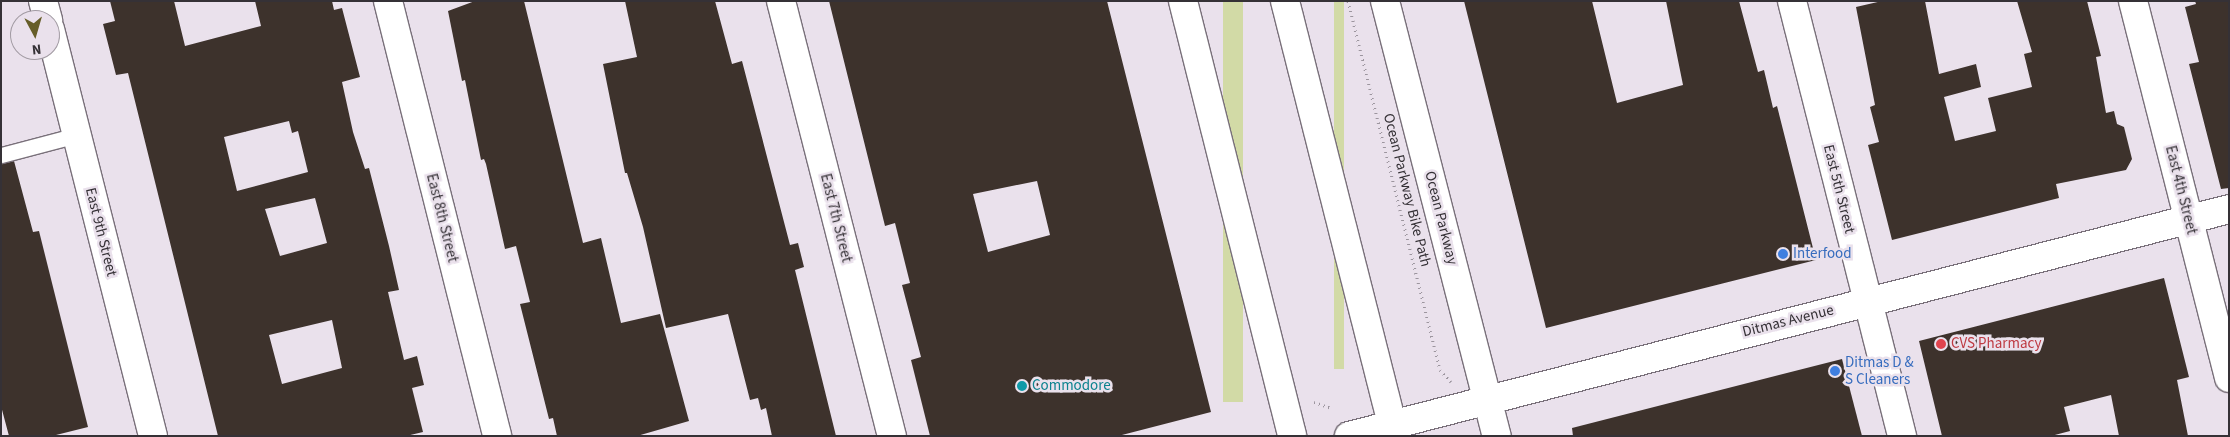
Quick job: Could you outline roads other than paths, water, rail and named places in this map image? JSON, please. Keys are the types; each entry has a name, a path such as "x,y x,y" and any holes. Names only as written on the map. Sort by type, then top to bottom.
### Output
{"street":[{"name":"East 8th Street","path":"388,1 497,436"},
{"name":"East 7th Street","path":"781,1 892,436"},
{"path":"1183,1 1292,436"},
{"path":"1285,1 1393,430"},
{"name":"Ocean Parkway","path":"1385,1 1497,436"},
{"name":"East 5th Street","path":"1792,1 1902,436"},
{"name":"East 4th Street","path":"2133,1 2229,378"},
{"name":"East 9th Street","path":"58,60 153,436"},
{"name":"Ditmas Avenue","path":"1349,436 1393,430 1487,398 2229,209"}],"lane":[{"path":"1,155 77,135"}],"place":[{"name":"Interfood","path":"1783,254"},
{"name":"CVS Pharmacy","path":"1941,344"},
{"name":"Ditmas D & S Cleaners","path":"1835,371"},
{"name":"Commodore","path":"1022,386"}]}
